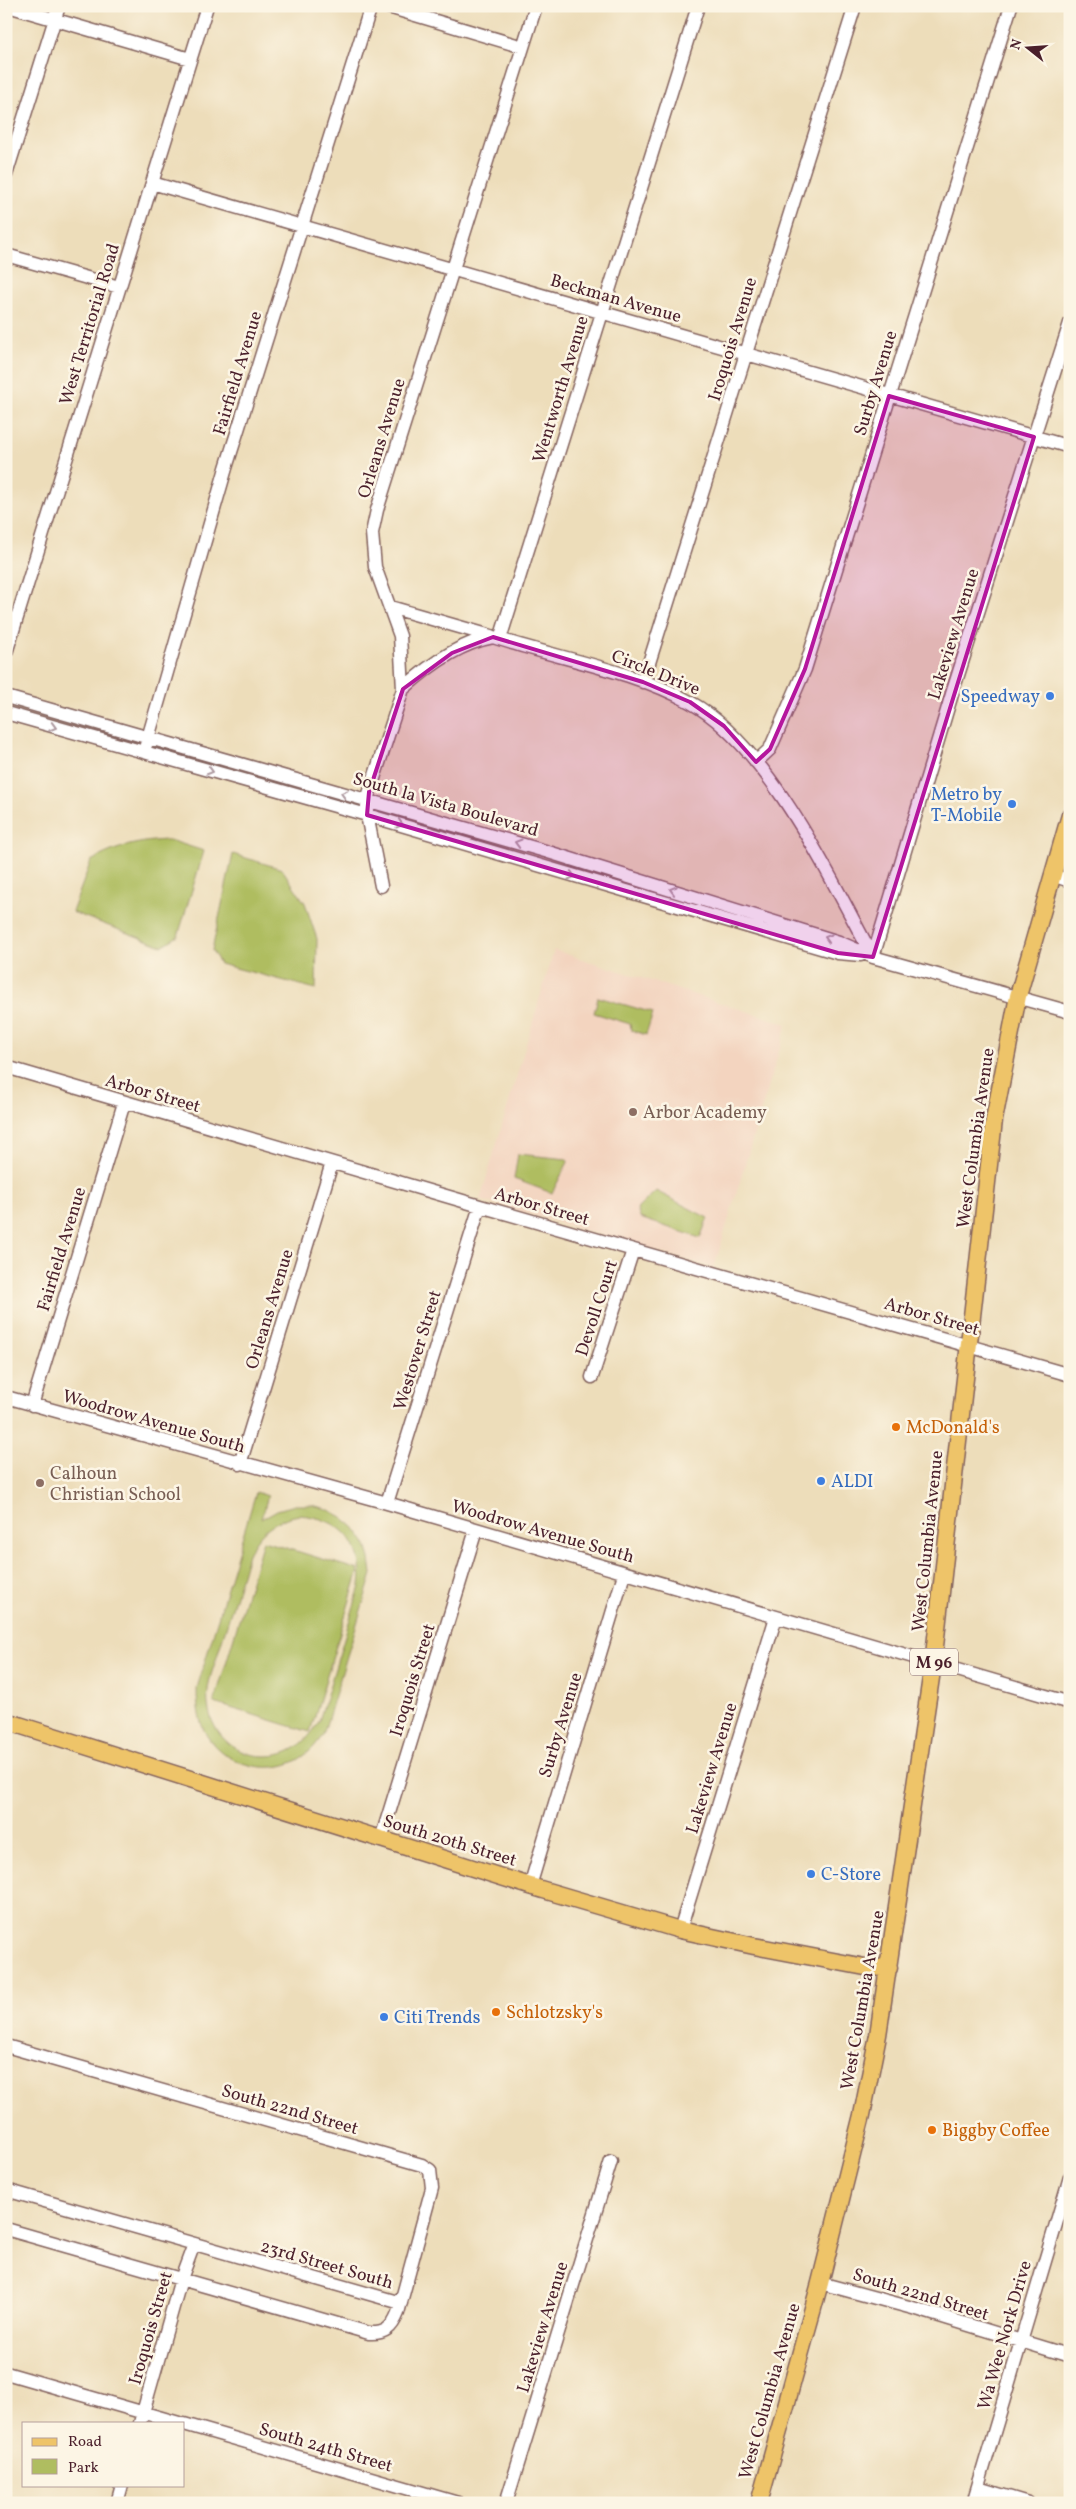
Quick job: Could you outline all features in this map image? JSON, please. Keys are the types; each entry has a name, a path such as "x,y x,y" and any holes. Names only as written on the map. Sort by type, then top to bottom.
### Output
{"main road":[{"name":"West Columbia Avenue","path":"759,2503 820,2283 862,2113 889,1968 934,1664 994,1120 1018,996 1070,815"},
{"name":"South 20th Street","path":"6,1722 530,1886 680,1930 865,1967 889,1968"}],"street":[{"path":"8,6 190,59"},
{"path":"6,175 59,6"},
{"name":"West Territorial Road","path":"6,653 207,6"},
{"name":"Fairfield Avenue","path":"145,753 147,738 228,459 371,6"},
{"path":"386,6 523,47"},
{"name":"Orleans Avenue","path":"381,886 367,815 367,800 403,689 400,636 375,567 373,551 374,525 451,269 536,6"},
{"name":"Wentworth Avenue","path":"497,638 602,313 698,6"},
{"name":"Iroquois Avenue","path":"644,682 855,6"},
{"name":"Surby Avenue","path":"756,762 770,748 804,669 1011,6"},
{"name":"Beckman Avenue","path":"152,183 1070,447"},
{"path":"6,255 119,287"},
{"name":"Lakeview Avenue","path":"873,957 952,694 1070,323"},
{"name":"Circle Drive","path":"390,607 644,682 690,702 724,726 756,762 782,796 873,957"},
{"path":"403,689 423,671 452,653 482,639 497,638"},
{"name":"South la Vista Boulevard","path":"6,697 545,850 839,942 873,957"},
{"name":"South la Vista Boulevard","path":"6,713 367,815 838,953 873,957 1070,1012"},
{"path":"1052,875 1070,881"},
{"name":"Arbor Street","path":"6,1068 1070,1375"},
{"name":"Fairfield Avenue","path":"32,1405 124,1103"},
{"name":"Orleans Avenue","path":"240,1464 332,1163"},
{"name":"Westover Street","path":"387,1503 480,1206"},
{"name":"Devoll Court","path":"592,1377 633,1250"},
{"name":"Woodrow Avenue South","path":"6,1398 387,1503 624,1574 1070,1703"},
{"name":"Iroquois Street","path":"381,1840 476,1530"},
{"name":"Surby Avenue","path":"530,1886 624,1574"},
{"name":"Lakeview Avenue","path":"680,1930 776,1617"},
{"name":"South 22nd Street","path":"6,2046 422,2166 430,2170 432,2188 401,2303"},
{"name":"Lakeview Avenue","path":"506,2503 611,2161"},
{"name":"Wa Wee Nork Drive","path":"973,2503 1069,2183"},
{"name":"23rd Street South","path":"6,2190 401,2303 394,2322 388,2330 380,2334 369,2333 6,2229"},
{"name":"Iroquois Street","path":"142,2418 181,2279 194,2244"},
{"name":"South 22nd Street","path":"820,2283 920,2310 1070,2356"},
{"path":"6,2373 142,2418 172,2422"},
{"name":"South 24th Street","path":"185,2424 458,2503"},
{"path":"117,2503 122,2486"},
{"path":"978,2488 1028,2503"}],"highlighted area":[{"path":"889,396 1034,437 873,957 838,953 367,815 369,792 403,689 452,653 493,637 643,682 690,702 724,726 756,762 770,749 805,669"}],"shaded area":[{"name":"Arbor Academy","path":"554,950 787,1024 714,1268 480,1200"}],"green space":[{"path":"169,840 204,851 178,936 162,946 72,912 91,861 129,845"},
{"path":"233,854 282,869 305,903 317,939 316,989 220,964 212,950"},
{"path":"598,997 653,1013 646,1035 631,1030 630,1024 594,1013"},
{"path":"518,1154 567,1159 568,1162 552,1193 514,1179"},
{"path":"656,1191 708,1218 700,1238 640,1218 637,1209"},
{"path":"256,1492 268,1496 261,1519 277,1510 295,1505 312,1505 327,1509 342,1517 354,1527 365,1542 372,1574 323,1735 312,1748 293,1762 280,1766 252,1766 239,1762 215,1747 207,1736 199,1713 197,1688","holes":["299,1515 314,1517 338,1527 354,1545 361,1571 360,1586 319,1721 314,1729 297,1747 283,1754 252,1755 240,1751 230,1744 215,1726 210,1715 208,1703 210,1680 248,1554 257,1539 268,1528 282,1520"]},
{"path":"263,1541 359,1570 310,1732 214,1703"}],"place":[{"name":"Speedway","path":"1050,696"},
{"name":"Metro by T-Mobile","path":"1012,804"},
{"name":"Arbor Academy","path":"633,1112"},
{"name":"McDonald's","path":"896,1427"},
{"name":"ALDI","path":"821,1481"},
{"name":"Calhoun Christian School","path":"40,1483"},
{"name":"C-Store","path":"811,1874"},
{"name":"Schlotzsky's","path":"496,2012"},
{"name":"Citi Trends","path":"384,2017"},
{"name":"Biggby Coffee","path":"932,2130"}]}
